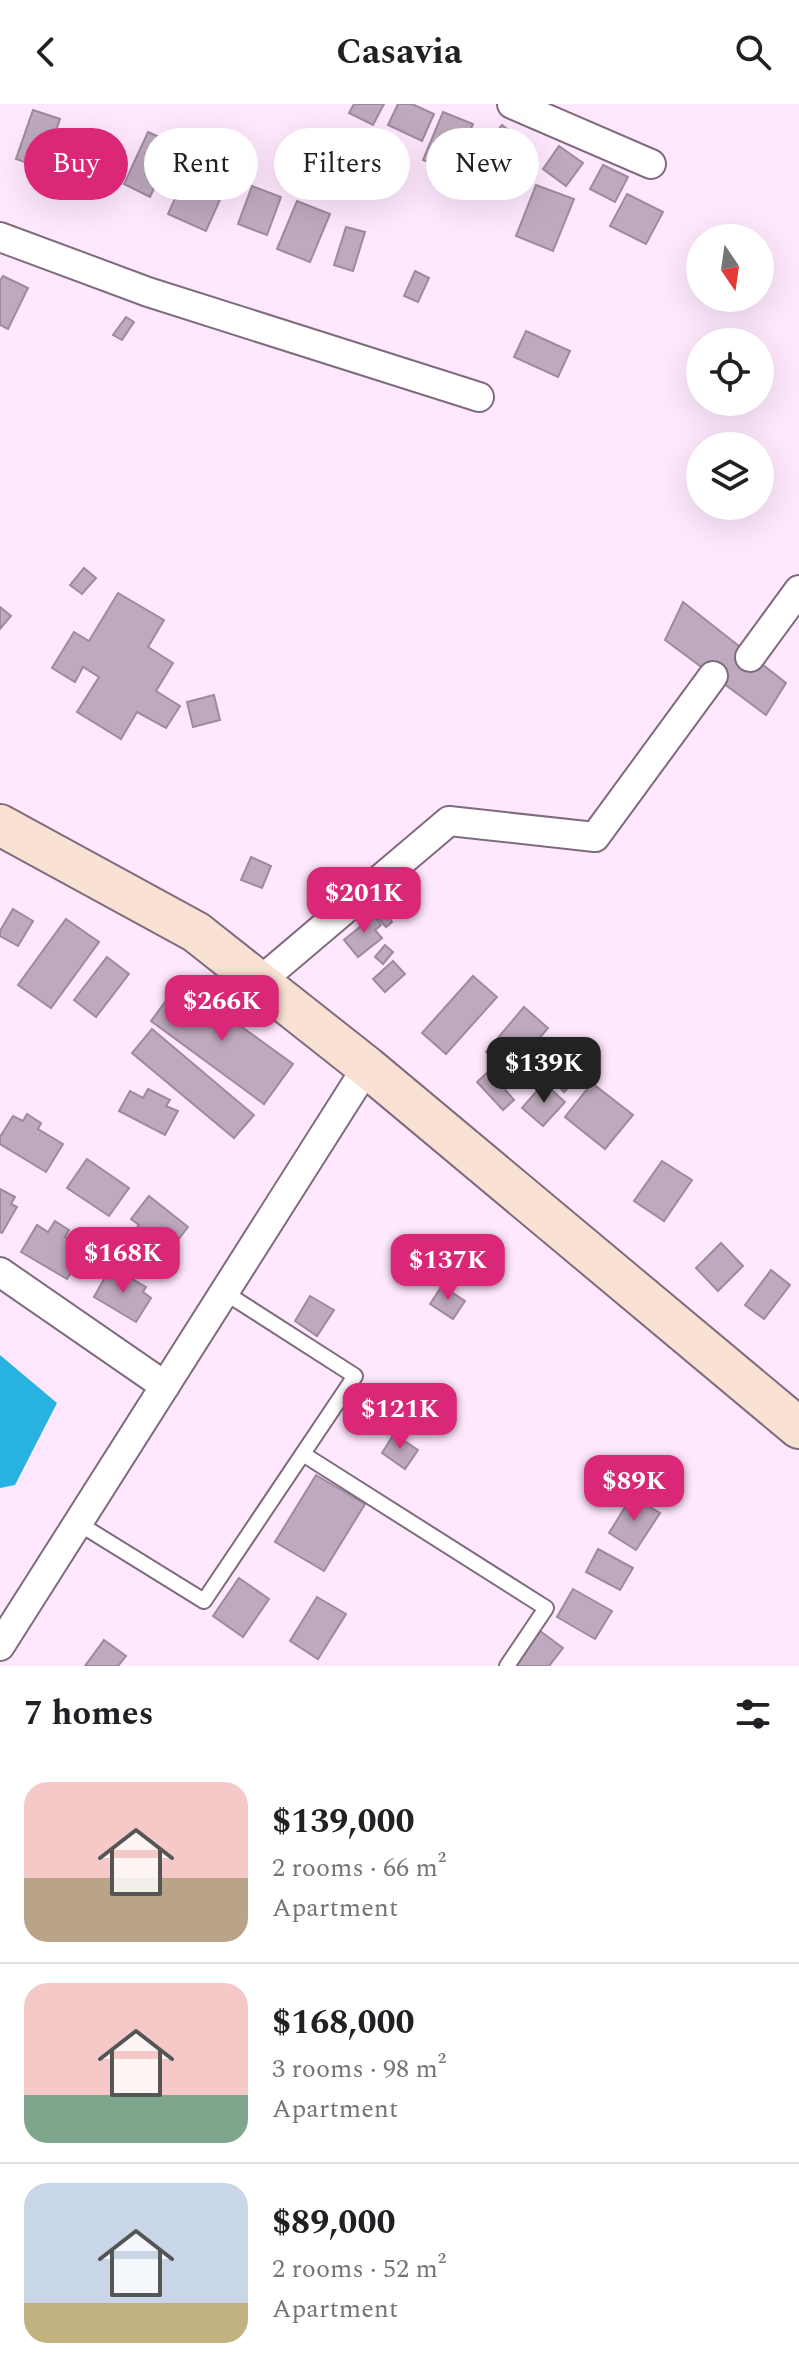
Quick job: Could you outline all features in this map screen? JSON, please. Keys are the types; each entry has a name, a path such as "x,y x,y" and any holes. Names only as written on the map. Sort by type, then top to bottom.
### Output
{"main road":[{"path":"0,825 196,932 367,1067 799,1428"}],"street":[{"path":"512,104 651,164"},
{"path":"0,237 148,292 479,397"},
{"path":"750,657 799,590"},
{"path":"259,982 449,821 595,837 713,676"},
{"path":"0,1646 367,1067"},
{"path":"0,1272 165,1386"}],"lane":[{"path":"78,1523 204,1601 355,1376 224,1292"},
{"path":"303,1454 546,1608 507,1666"}],"water":[{"path":"0,1355 57,1403 15,1485 0,1488"}],"building":[{"path":"354,104 384,104 373,125 349,113"},
{"path":"398,104 412,104 434,114 422,141 410,135 410,128 388,125"},
{"path":"33,110 60,119 57,128 27,128"},
{"path":"443,112 473,124 471,128 436,128"},
{"path":"24,136 24,162 16,159"},
{"path":"144,141 144,194 128,186 128,175"},
{"path":"559,146 583,163 566,186 543,169"},
{"path":"603,165 628,177 615,202 590,189"},
{"path":"539,186 574,199 553,251 516,236 530,200 539,200"},
{"path":"258,188 274,194 274,200 280,200 267,235 238,224 247,200 258,200"},
{"path":"627,194 663,212 646,244 610,226"},
{"path":"174,200 220,200 206,231 168,214"},
{"path":"297,201 330,214 310,262 277,249"},
{"path":"346,227 365,232 353,271 334,265"},
{"path":"415,271 429,278 418,302 404,296"},
{"path":"3,276 28,288 8,329 0,325 0,281"},
{"path":"126,317 134,322 122,340 113,335"},
{"path":"526,331 570,351 558,377 514,357"},
{"path":"84,568 96,578 82,594 70,585"},
{"path":"118,593 164,620 148,647 173,663 156,691 180,706 166,728 137,712 121,739 77,712 99,677 83,667 75,682 52,668 74,632 89,641"},
{"path":"683,602 786,683 766,715 665,640"},
{"path":"0,607 11,616 0,629"},
{"path":"214,695 220,720 193,727 187,702"},
{"path":"251,857 271,866 262,888 241,880"},
{"path":"386,902 394,912 388,916 392,922 386,927 373,912"},
{"path":"13,909 33,921 18,946 0,936"},
{"path":"371,912 381,925 375,930 382,938 358,957 344,940 361,926 358,922"},
{"path":"66,919 99,942 51,1008 18,985"},
{"path":"385,945 393,952 383,964 375,957"},
{"path":"107,957 129,974 96,1017 74,1000"},
{"path":"393,961 405,974 385,992 373,979"},
{"path":"473,976 497,997 446,1054 422,1033"},
{"path":"180,982 293,1064 264,1104 151,1021"},
{"path":"524,1007 548,1028 510,1072 486,1052"},
{"path":"152,1029 254,1115 234,1138 132,1053"},
{"path":"549,1048 562,1059 551,1071 538,1060"},
{"path":"565,1070 575,1081 564,1092 553,1081"},
{"path":"489,1071 514,1100 503,1110 477,1082"},
{"path":"544,1083 565,1102 543,1126 522,1108"},
{"path":"592,1083 633,1115 605,1149 565,1117"},
{"path":"148,1089 170,1100 166,1106 178,1111 165,1135 119,1111 130,1091 143,1098"},
{"path":"27,1114 41,1123 38,1129 63,1144 46,1172 0,1144 0,1137 13,1116 23,1121"},
{"path":"87,1159 129,1188 109,1216 67,1188"},
{"path":"662,1161 692,1180 664,1221 634,1201"},
{"path":"0,1189 15,1197 11,1204 17,1207 2,1233 0,1232"},
{"path":"149,1196 188,1227 170,1250 161,1243 153,1253 139,1242 143,1238 134,1231 139,1225 131,1219"},
{"path":"55,1221 69,1230 65,1237 73,1242 69,1250 81,1257 67,1279 21,1252 37,1225 48,1232"},
{"path":"721,1243 743,1266 718,1291 696,1268"},
{"path":"771,1270 790,1285 764,1319 745,1305"},
{"path":"108,1272 117,1278 120,1272 146,1287 143,1292 151,1298 136,1322 94,1297"},
{"path":"442,1286 465,1301 453,1319 430,1304"},
{"path":"310,1296 334,1310 317,1336 295,1321"},
{"path":"394,1434 418,1450 405,1469 382,1453"},
{"path":"316,1475 365,1504 324,1571 275,1542"},
{"path":"632,1496 660,1513 636,1550 609,1533"},
{"path":"598,1549 633,1568 620,1590 586,1572"},
{"path":"239,1578 269,1599 243,1637 213,1616"},
{"path":"573,1589 612,1611 595,1639 557,1617"},
{"path":"317,1597 346,1614 318,1659 290,1641"},
{"path":"540,1631 563,1648 549,1666 515,1666"},
{"path":"104,1640 126,1656 118,1666 85,1666"}]}
